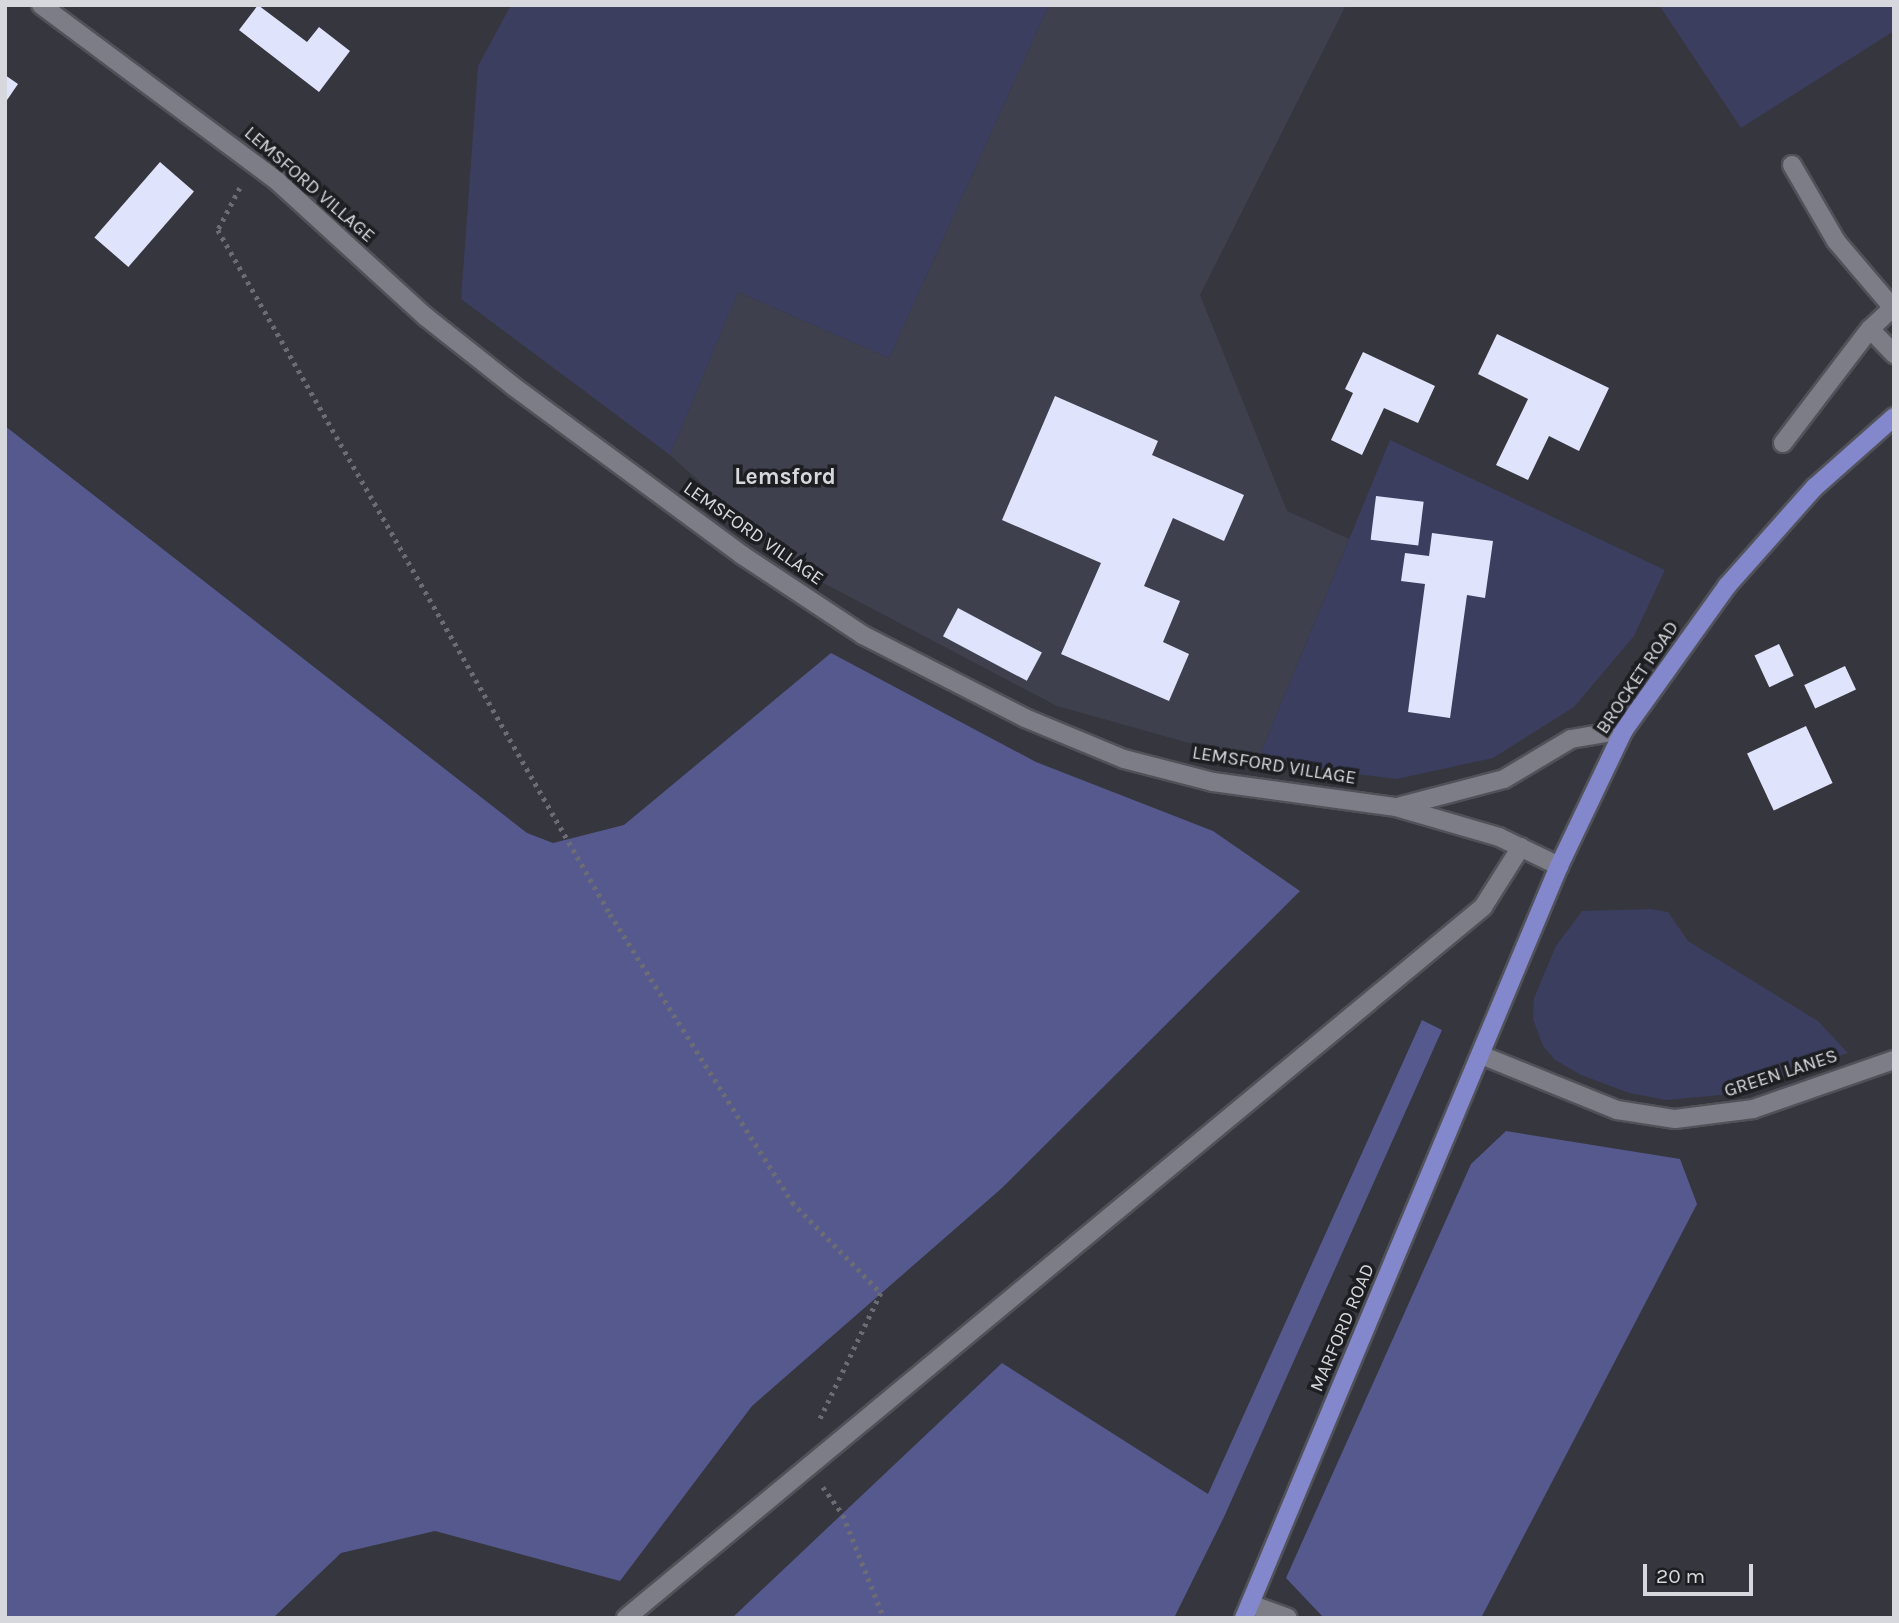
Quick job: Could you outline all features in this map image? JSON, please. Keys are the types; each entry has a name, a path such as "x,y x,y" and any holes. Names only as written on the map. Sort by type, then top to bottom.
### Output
{"main road":[{"name":"BROCKET ROAD","path":"1481,1055 1559,866 1624,730 1727,586 1815,487 1894,417"},
{"name":"MARFORD ROAD","path":"1247,1611 1481,1055"}],"street":[{"name":"LEMSFORD VILLAGE","path":"41,5 254,162 426,317 513,386 742,555 863,635 1025,718 1124,759 1213,782 1396,807 1521,847 1559,866"},
{"path":"1783,443 1870,329 1893,308 1836,241 1791,165"},
{"path":"1870,329 1894,354"},
{"path":"1396,807 1448,797 1504,779 1571,739 1624,730"},
{"path":"625,1618 1483,907 1521,847"},
{"name":"GREEN LANES","path":"1481,1055 1617,1110 1675,1119 1753,1109 1894,1060"},
{"path":"1247,1611 1288,1618"}],"path":[{"path":"254,162 218,230 618,925 792,1202 881,1293"},
{"path":"842,1515 884,1618"}],"shaded area":[{"path":"511,5 1049,5 889,358 738,292 670,455 461,299 478,66"},
{"path":"1049,5 1346,5 1200,295 1287,511 1349,539 1257,762 1057,706 795,568 670,455 738,292 889,358"},
{"path":"1659,5 1894,5 1894,31 1741,128"},
{"path":"5,426 527,833 553,843 624,825 831,653 1036,762 1213,831 1300,891 1002,1188 752,1406 620,1581 435,1531 341,1553 273,1618 5,1618"},
{"path":"1390,440 1665,570 1634,636 1574,707 1493,758 1397,779 1257,762"},
{"path":"1651,909 1668,912 1688,941 1818,1021 1848,1053 1721,1095 1666,1100 1629,1093 1581,1075 1555,1060 1543,1046 1533,1019 1534,998 1556,946 1582,911"},
{"path":"1422,1020 1442,1030 1224,1517 1174,1618 732,1618 1002,1363 1208,1494"},
{"path":"1506,1131 1680,1159 1697,1204 1481,1618 1324,1618 1286,1578 1471,1164"}],"building":[{"path":"258,5 307,42 319,27 350,51 319,92 239,30"},
{"path":"5,75 18,84 5,103"},
{"path":"160,162 194,192 128,267 94,237"},
{"path":"1497,334 1609,388 1579,451 1549,436 1528,480 1496,465 1528,399 1478,374"},
{"path":"1363,352 1435,386 1418,423 1384,408 1362,455 1331,440 1353,393 1345,389"},
{"path":"1055,396 1158,441 1152,455 1244,495 1224,541 1173,518 1144,586 1180,601 1163,642 1189,654 1169,701 1061,654 1101,563 1002,520"},
{"path":"1376,496 1424,502 1418,546 1371,540"},
{"path":"1432,533 1493,541 1485,598 1467,595 1450,718 1408,712 1425,584 1401,581 1405,553 1429,556"},
{"path":"958,608 1042,653 1027,681 943,636"},
{"path":"1779,644 1794,676 1769,687 1755,655"},
{"path":"1845,666 1856,690 1815,709 1804,685"},
{"path":"1806,726 1833,783 1774,811 1747,753"}],"district":[{"name":"Lemsford","path":"785,477"}]}
